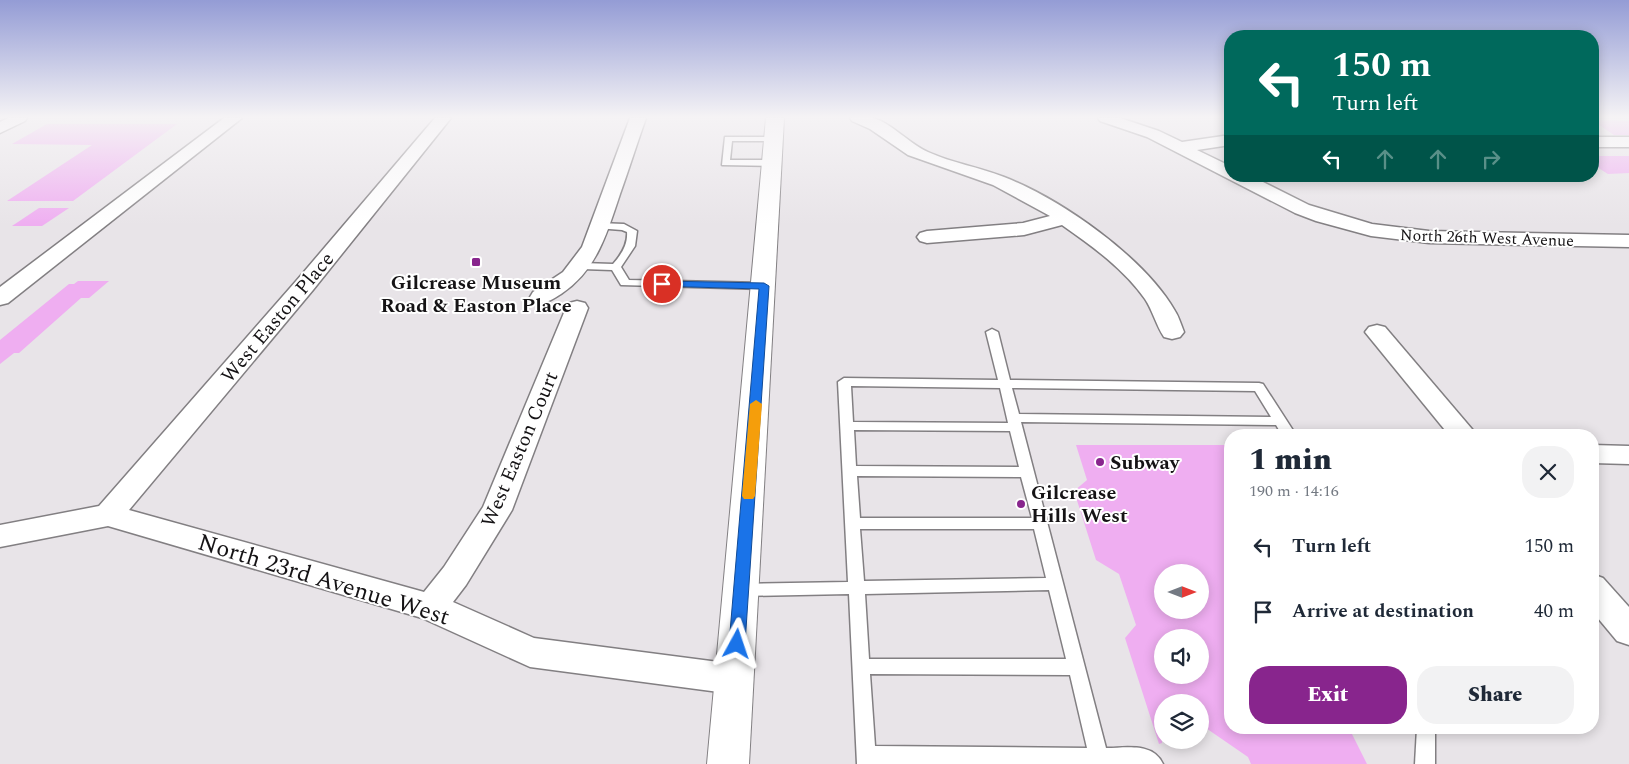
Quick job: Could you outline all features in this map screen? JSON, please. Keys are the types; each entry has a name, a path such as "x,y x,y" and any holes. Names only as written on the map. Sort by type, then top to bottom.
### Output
{"main road":[{"path":"728,764 773,154"}],"street":[{"path":"0,298 188,154"},
{"name":"West Easton Place","path":"108,515 413,154"},
{"path":"541,297 566,282 582,266 592,247 625,154"},
{"path":"921,154 1000,181 1041,202 1065,218 1109,250 1128,267 1164,311 1172,332"},
{"path":"1195,154 1224,170"},
{"name":"North 26th West Avenue","path":"1249,182 1302,209 1323,217 1371,230 1429,238 1629,241"},
{"path":"927,237 1024,229 1065,218"},
{"name":"West Easton Court","path":"431,607 455,576 497,510 577,308"},
{"path":"1377,332 1459,429"},
{"path":"1599,454 1629,454"},
{"name":"North 23rd Avenue West","path":"0,536 108,515 431,607 530,652 734,679"},
{"path":"1599,596 1629,631"}],"lane":[{"path":"726,154 725,163 773,163"},
{"path":"582,266 616,267 625,257 633,235 632,231 624,227 599,226"},
{"path":"616,267 625,283 764,286"},
{"path":"992,332 1100,756"},
{"path":"1153,764 1145,757 1100,756 867,759 844,382 1259,387 1285,429"},
{"path":"846,426 1280,421"},
{"path":"849,471 1028,472"},
{"path":"852,523 1042,524"},
{"path":"741,590 1057,584"},
{"path":"860,666 1078,667"},
{"path":"1425,764 1426,734"}],"building":[{"path":"79,154 137,154 73,201 7,201"},
{"path":"1599,156 1629,156 1629,173 1608,174 1599,168"},
{"path":"39,208 69,208 42,226 12,226"},
{"path":"78,281 109,281 89,298 81,298 19,353 14,353 0,364 0,340 69,284 74,284"},
{"path":"1076,445 1224,445 1224,734 1352,734 1367,764 1251,764 1248,757 1209,730 1209,694 1154,694 1154,728 1125,638 1136,625 1119,574 1096,560 1074,491 1087,480"}],"slow traffic":[{"path":"749,496 756,404"}],"place":[{"name":"Gilcrease Museum Road & Easton Place","path":"476,262"},
{"name":"Subway","path":"1100,462"},
{"name":"Gilcrease Hills West","path":"1021,504"}],"route":[{"path":"662,284 764,286 737,644"}]}
